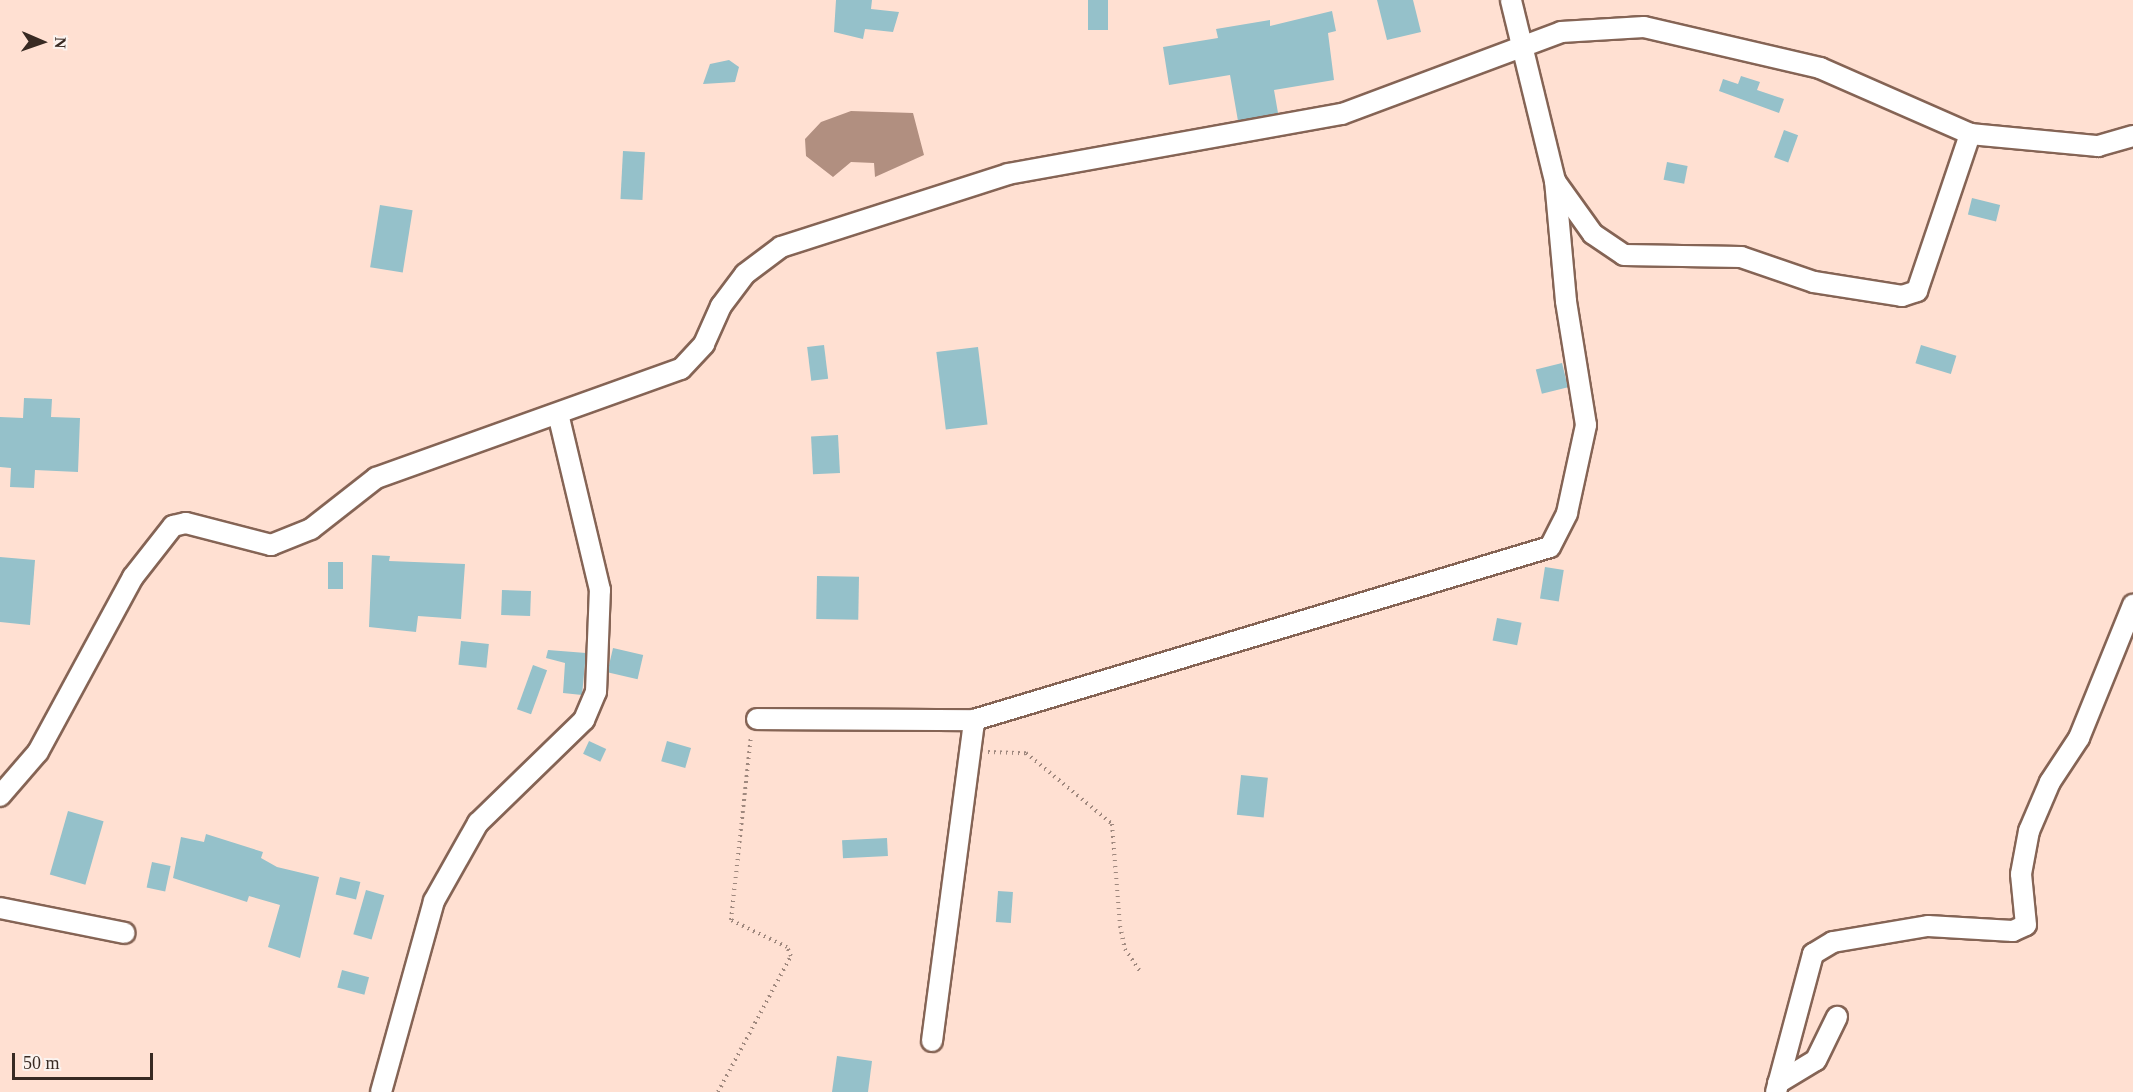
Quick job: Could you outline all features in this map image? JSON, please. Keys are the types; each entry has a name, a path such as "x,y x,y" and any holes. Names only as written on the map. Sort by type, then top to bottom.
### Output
{"street":[{"path":"757,719 974,720 1550,547 1567,513 1586,425 1566,301 1555,181 1511,0"},
{"path":"0,796 38,752 133,577 173,525 186,523 271,545 311,530 376,478 681,369 704,344 721,306 745,274 781,247 1008,174 1342,114 1561,32 1644,27 1820,68 1970,134 2098,146 2133,136"},
{"path":"1555,181 1593,234 1624,255 1741,257 1814,282 1902,296 1917,291 1970,134"},
{"path":"381,1092 434,901 478,823 584,720 596,692 600,590 558,414"},
{"path":"1777,1087 1813,954 1833,942 1928,926 2013,931 2026,925 2020,874 2029,831 2050,782 2079,738 2133,604"},
{"path":"932,1041 974,720"},
{"path":"0,908 125,933"},
{"path":"1777,1087 1816,1060 1837,1017"}],"path":[{"path":"718,1092 790,956 787,947 730,920 757,719"},
{"path":"970,752 1026,753 1112,824 1120,926 1125,949 1140,971"}],"shaded area":[{"path":"851,111 913,113 924,155 875,177 874,163 851,162 833,177 806,156 805,139 821,122"}],"building":[{"path":"836,0 872,0 871,9 899,12 893,32 865,29 863,39 834,32"},
{"path":"1088,0 1108,0 1108,30 1088,30"},
{"path":"1377,0 1413,0 1421,32 1387,40"},
{"path":"1332,11 1336,31 1328,33 1334,80 1274,90 1278,113 1238,121 1230,75 1169,85 1163,47 1218,38 1216,29 1270,20 1270,26"},
{"path":"729,60 739,67 735,82 703,84 710,64"},
{"path":"1741,76 1760,82 1757,90 1784,99 1779,113 1719,91 1723,79 1738,84"},
{"path":"1784,130 1798,135 1788,162 1774,157"},
{"path":"623,151 645,152 642,200 620,199"},
{"path":"1667,162 1688,166 1684,184 1664,180"},
{"path":"1972,198 2000,205 1996,222 1968,214"},
{"path":"380,205 413,210 403,272 370,267"},
{"path":"824,345 828,379 811,381 807,347"},
{"path":"1921,345 1956,356 1951,374 1915,363"},
{"path":"978,347 988,424 946,430 936,352"},
{"path":"1562,363 1568,387 1542,394 1536,370"},
{"path":"24,398 52,399 51,417 80,418 78,472 35,470 34,488 10,487 11,468 0,467 0,417 23,418"},
{"path":"838,435 840,473 813,474 811,436"},
{"path":"372,555 390,556 389,561 465,564 461,619 418,616 416,632 369,627"},
{"path":"0,557 35,560 30,625 0,622"},
{"path":"328,562 343,562 343,589 328,589"},
{"path":"1545,567 1564,570 1559,602 1540,599"},
{"path":"817,576 859,577 858,620 816,619"},
{"path":"502,590 531,591 530,616 501,615"},
{"path":"1497,618 1522,623 1517,645 1493,641"},
{"path":"461,641 489,644 486,668 458,665"},
{"path":"613,648 643,655 638,679 607,672"},
{"path":"548,650 586,653 582,695 563,693 565,663 546,658"},
{"path":"533,665 547,670 531,714 517,709"},
{"path":"589,741 606,749 600,762 583,754"},
{"path":"667,741 691,748 685,768 661,761"},
{"path":"1241,775 1268,778 1264,818 1237,815"},
{"path":"68,811 104,821 85,885 50,874"},
{"path":"206,834 263,852 261,858 277,867 319,877 300,958 268,947 280,905 249,896 247,902 173,878 181,837 204,842"},
{"path":"887,838 888,856 843,858 842,840"},
{"path":"152,862 171,866 165,891 147,887"},
{"path":"340,877 360,882 356,900 336,894"},
{"path":"366,890 384,895 372,939 353,934"},
{"path":"998,891 1013,892 1011,923 996,922"},
{"path":"342,970 369,977 364,995 337,987"},
{"path":"837,1056 872,1061 868,1092 832,1092"}]}
